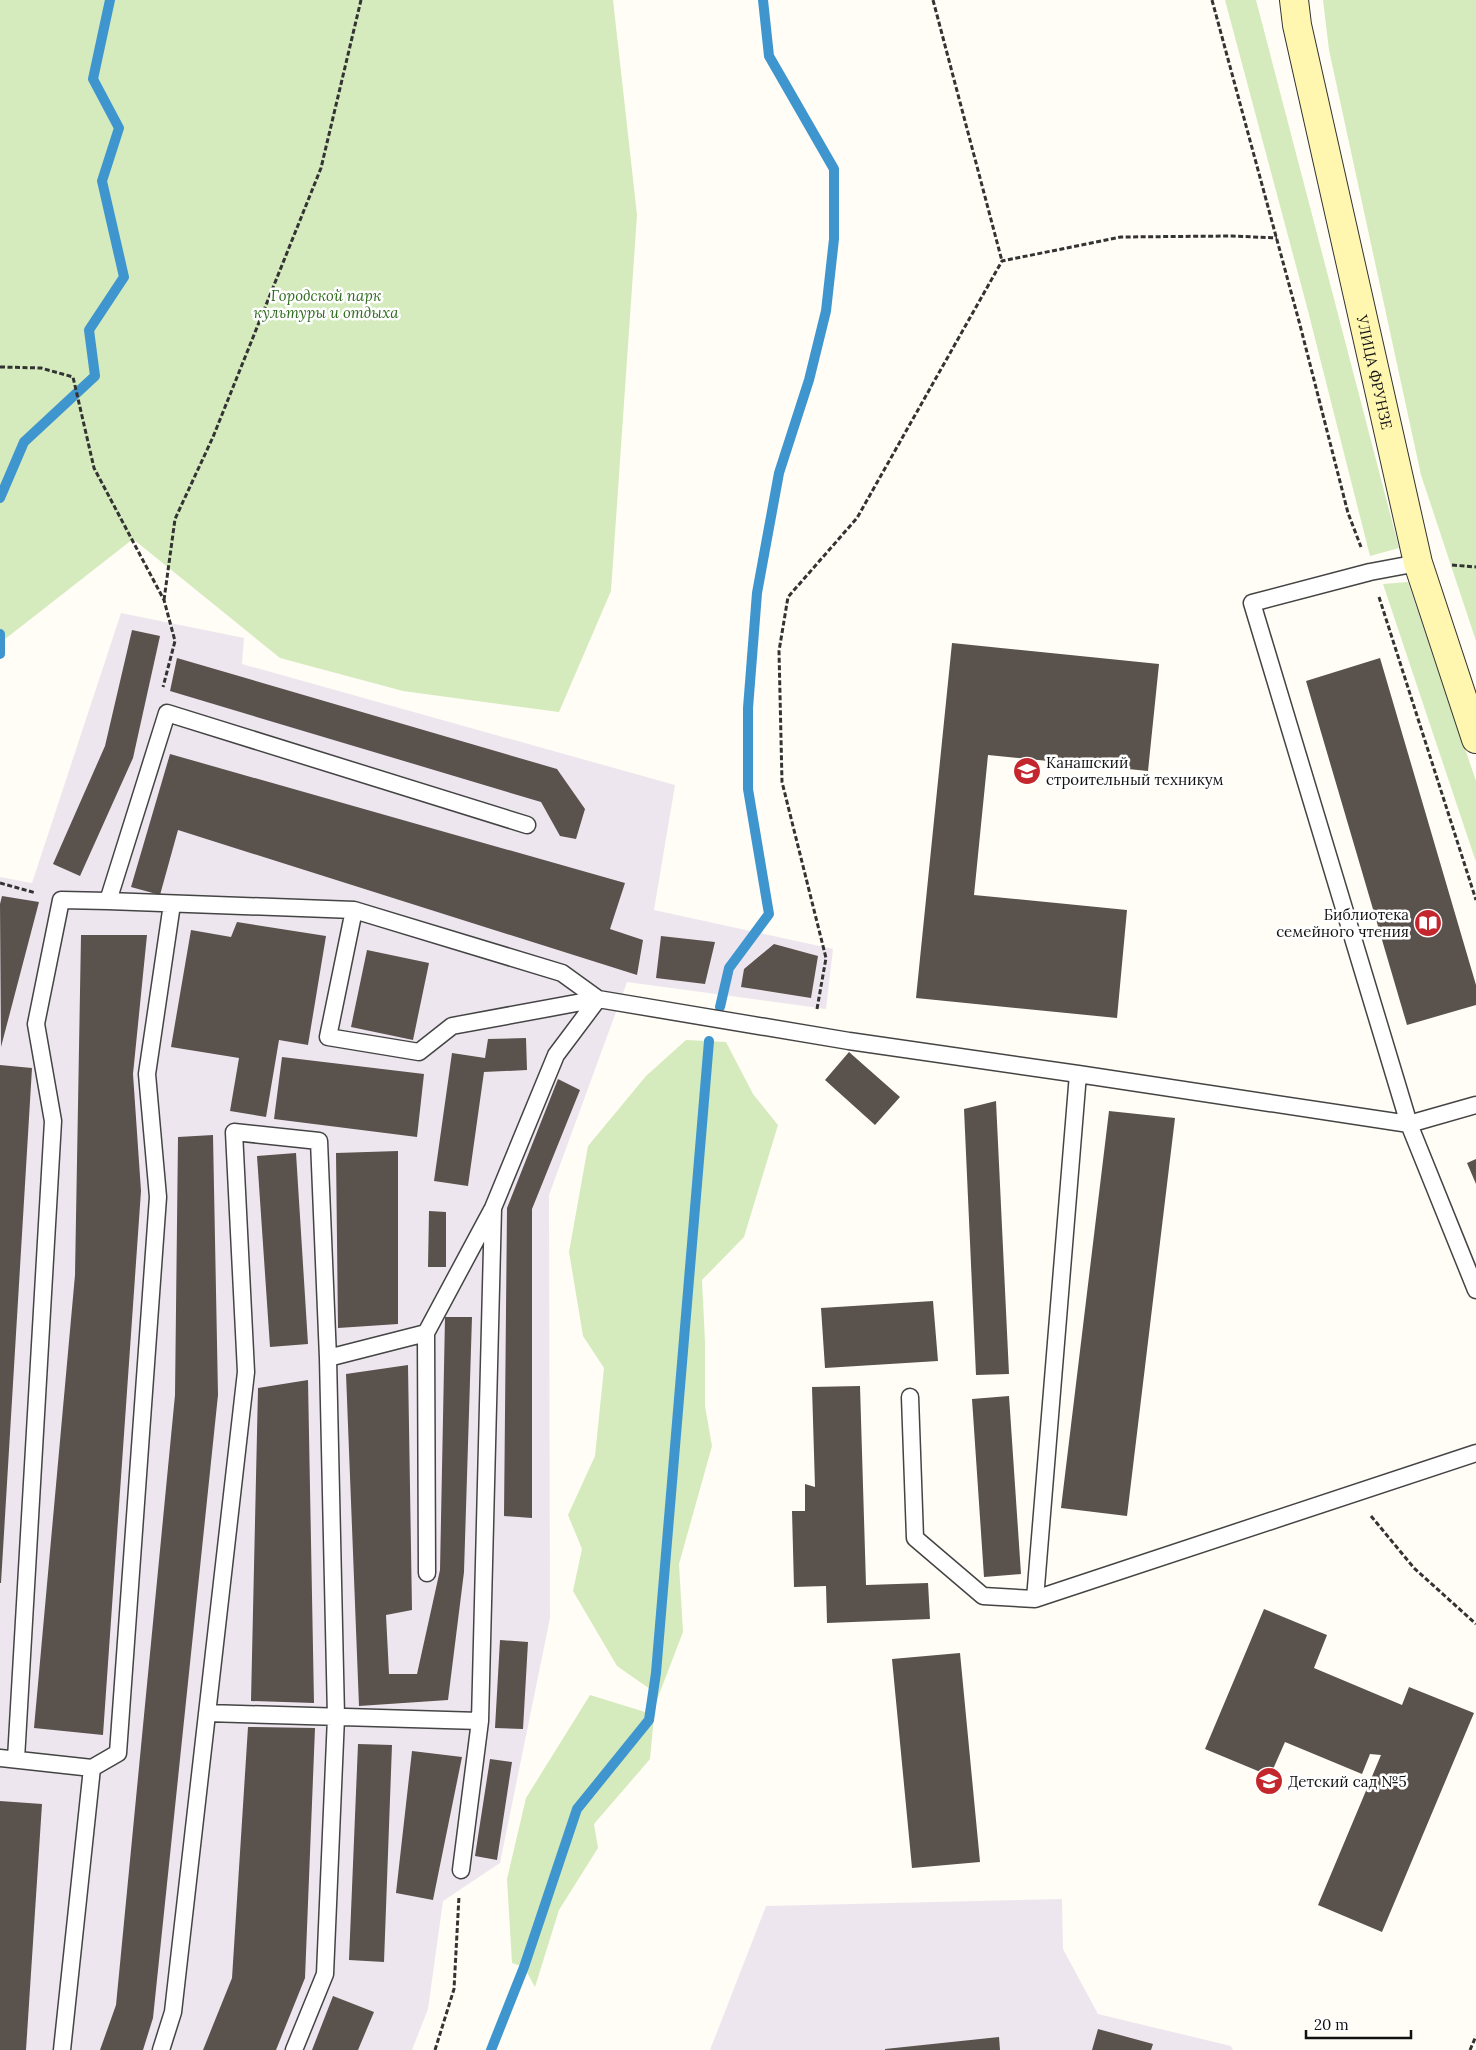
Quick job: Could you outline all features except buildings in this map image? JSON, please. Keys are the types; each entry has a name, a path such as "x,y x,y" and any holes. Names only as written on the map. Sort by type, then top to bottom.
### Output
{"main road":[{"name":"УЛИЦА ФРУНЗЕ","path":"1294,0 1297,25 1418,562 1476,739"}],"lane":[{"path":"1418,562 1370,572 1252,603 1409,1124 1476,1290"},
{"path":"108,902 167,712 527,825"},
{"path":"172,904 147,1074 158,1197 118,1753 92,1768 8,1759 53,1122 36,1024 61,900 354,910 562,973 598,998"},
{"path":"354,910 328,1037 419,1052 452,1026 598,998 813,1035 1409,1124 1476,1105"},
{"path":"427,1573 426,1333 493,1208 556,1055 598,998"},
{"path":"1035,1599 1078,1074"},
{"path":"161,2050 173,2012 246,1372 234,1132 320,1141 328,1358 336,1717 325,1974 294,2050"},
{"path":"461,1870 480,1721 493,1208"},
{"path":"328,1358 426,1333"},
{"path":"910,1397 915,1538 983,1596 1035,1599 1476,1453"},
{"path":"207,1713 480,1721"},
{"path":"62,2050 92,1768"}],"path":[{"path":"164,600 175,519 213,437 321,168 361,0"},
{"path":"813,1035 826,958 782,782 779,651 788,597 857,518 1002,261 933,0"},
{"path":"1212,0 1277,238 1348,513 1370,572 1476,900"},
{"path":"1002,261 1121,237 1232,236 1277,238"},
{"path":"0,367 41,368 74,377 94,468 164,600 175,641 161,699 167,712"},
{"path":"0,883 61,900"},
{"path":"1353,1494 1414,1568 1476,1624"},
{"path":"435,2050 454,1988 461,1870"},
{"path":"1470,2050 1476,2036"}],"shaded area":[{"path":"121,613 244,638 242,664 675,785 654,910 833,949 826,1009 627,982 549,1195 550,1618 500,1863 443,1901 428,2009 412,2050 0,2050 0,877 32,883"},
{"path":"1062,1899 1063,1949 1098,2014 1231,2046 1233,2050 710,2050 766,1906"}],"green space":[{"name":"Городской парк культуры и отдыха","path":"0,0 613,0 637,215 611,591 559,712 403,691 280,658 133,539 0,643"},
{"path":"1225,0 1256,0 1399,548 1370,556 1307,307"},
{"path":"1323,0 1476,0 1476,641 1421,475 1329,50"},
{"path":"1408,582 1476,781 1476,862 1383,584"},
{"path":"686,1040 726,1042 753,1094 778,1125 744,1237 702,1280 705,1342 705,1406 712,1446 679,1564 683,1632 655,1705 650,1759 594,1824 598,1848 559,1910 535,1987 524,1967 512,1963 507,1879 526,1798 590,1695 645,1712 650,1689 617,1666 573,1591 582,1549 568,1515 595,1456 604,1368 583,1336 569,1252 588,1146 646,1076"}],"waterway":[{"path":"0,498 24,442 95,376 89,330 124,277 102,181 119,128 93,79 110,0"},
{"path":"720,1007 729,968 769,914 748,789 748,708 757,593 779,473 809,380 826,311 834,239 834,169 769,56 763,0"},
{"path":"0,634 0,654"},
{"path":"491,2050 524,1967 577,1809 649,1720 656,1673 709,1041"}],"place":[{"name":"Канашский строительный техникум","path":"1027,771"},
{"name":"Библиотека семейного чтения","path":"1428,923"},
{"name":"Детский сад №5","path":"1269,1781"}]}
